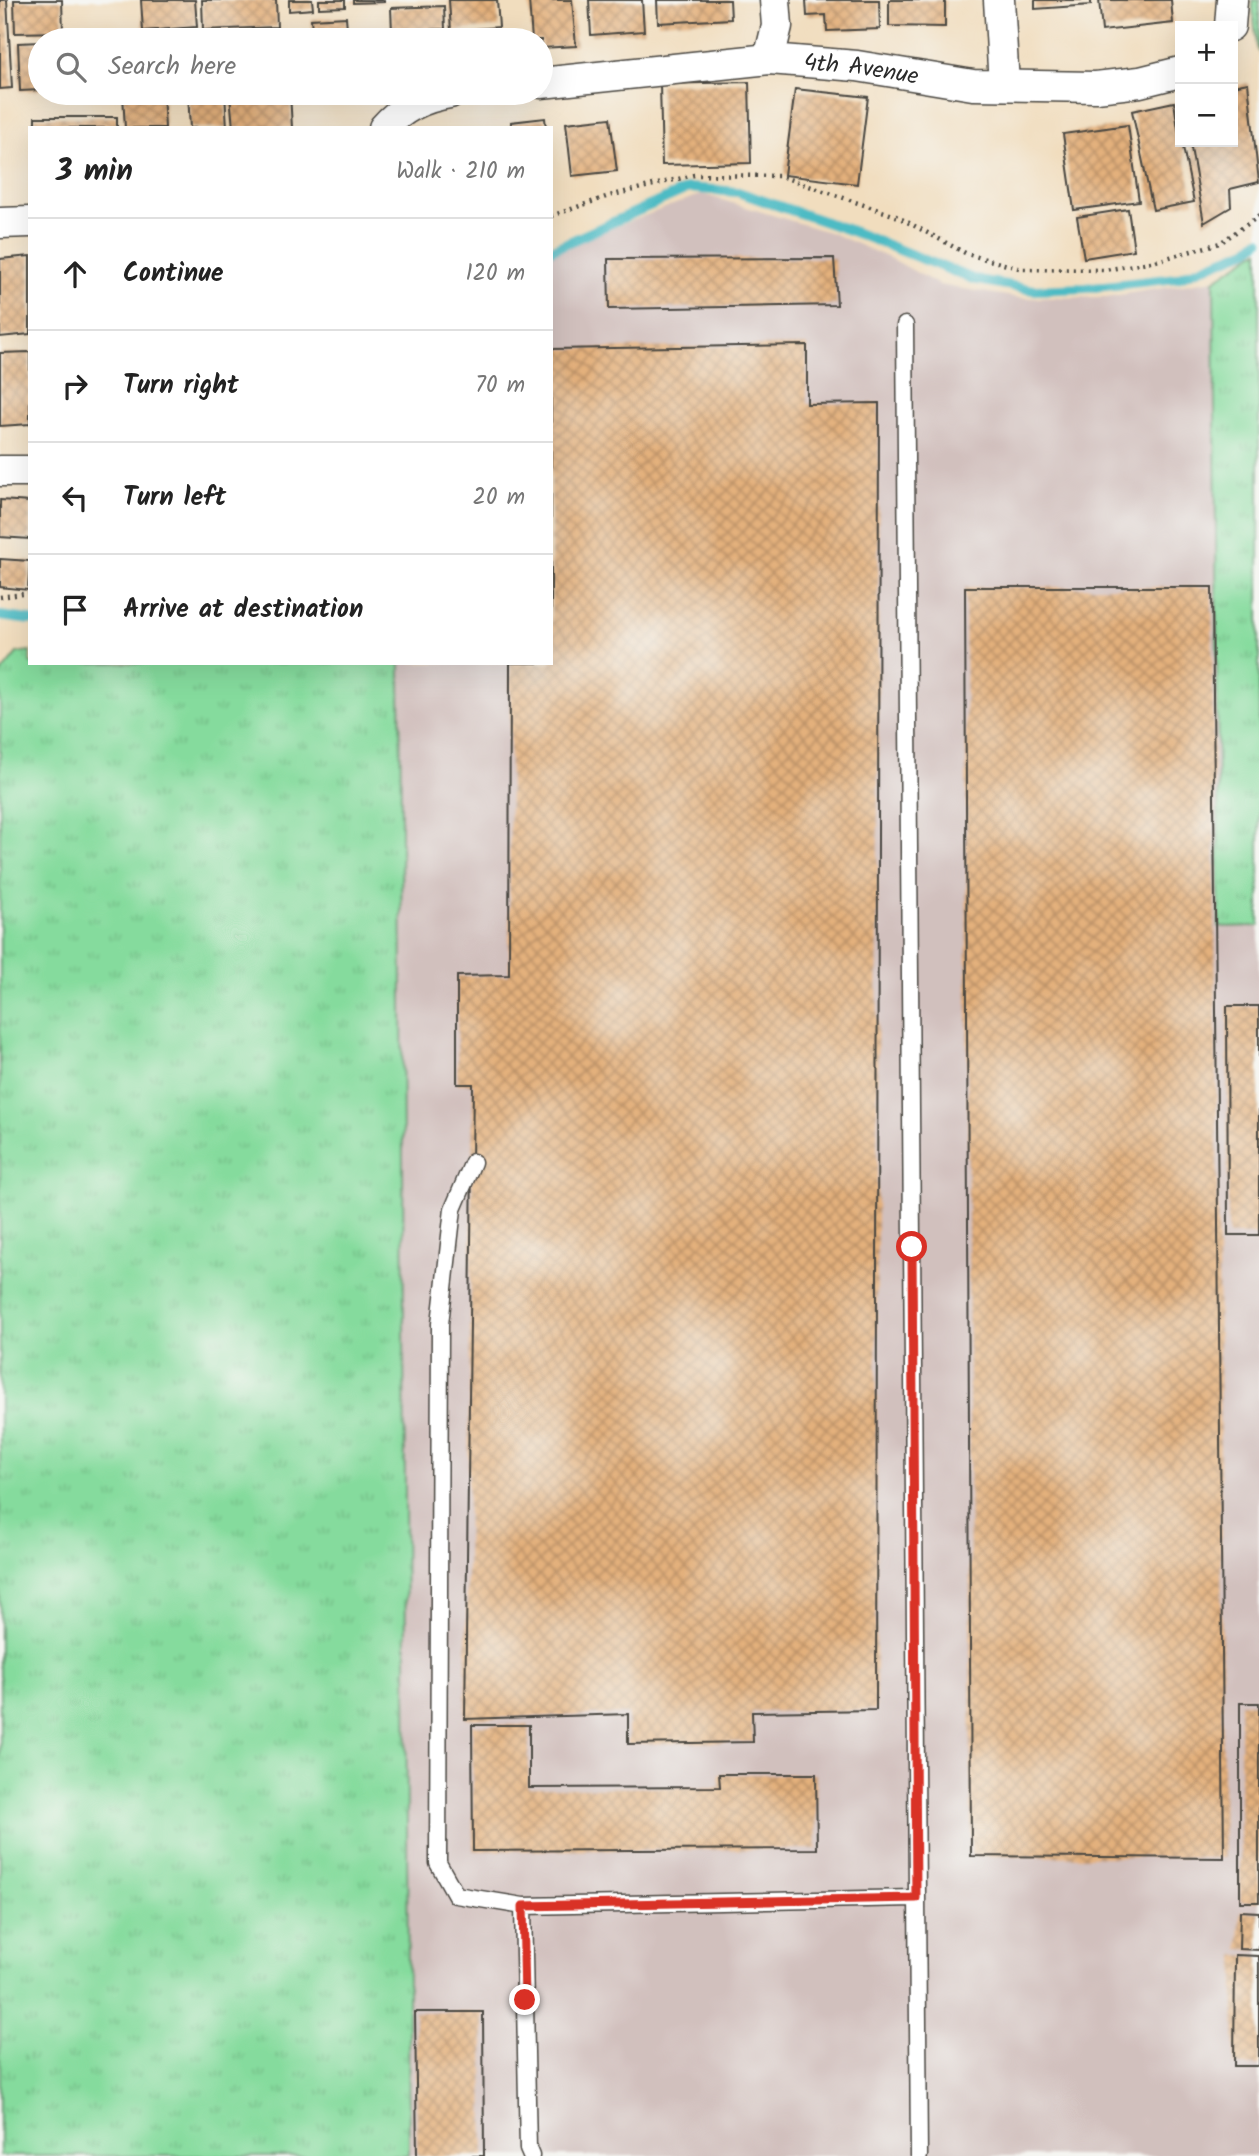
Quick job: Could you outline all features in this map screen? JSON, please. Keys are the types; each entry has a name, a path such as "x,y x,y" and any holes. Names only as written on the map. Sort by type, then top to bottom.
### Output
{"street":[{"path":"769,59 777,26 775,0"},
{"path":"999,0 1004,85"},
{"path":"1230,21 1232,0"},
{"name":"4th Avenue","path":"553,82 769,59 857,66 973,85 1096,87 1140,82 1175,73"},
{"path":"385,126 411,105"},
{"path":"0,223 28,222"},
{"path":"0,471 28,471"}],"lane":[{"path":"905,325 919,2156"},
{"path":"473,1162 453,1209 440,1324 438,1863 456,1895 523,1906 916,1898"},
{"path":"523,1906 528,2149 531,2156"}],"path":[{"path":"553,215 609,196 694,175 780,176 896,216 967,254 1022,269 1105,270 1156,261 1220,243 1259,216"},
{"path":"0,597 28,593"}],"shaded area":[{"path":"702,194 832,233 896,261 939,285 1020,298 1106,297 1214,280 1219,926 1259,926 1259,2156 409,2156 400,665 553,665 553,250"}],"green space":[{"path":"1252,0 1259,0 1259,53 1257,47"},
{"path":"1259,250 1259,926 1219,927 1214,280"},
{"path":"28,651 28,665 400,665 409,2156 0,2156 0,674 17,653"}],"building":[{"path":"0,0 7,0 12,88 0,89"},
{"path":"14,0 62,0 63,28 28,28 28,33 15,33"},
{"path":"141,0 195,0 197,27 143,28"},
{"path":"202,0 276,0 277,27 203,28"},
{"path":"289,0 312,0 313,9 289,11"},
{"path":"319,0 345,0 345,7 319,8"},
{"path":"353,0 384,0 384,2 353,3"},
{"path":"449,0 497,0 499,27 451,28"},
{"path":"529,0 572,0 576,46 553,47 553,28 531,28"},
{"path":"589,0 642,0 644,31 591,35"},
{"path":"657,0 730,0 731,19 658,23"},
{"path":"806,0 879,0 880,29 827,31 826,15 807,16"},
{"path":"889,0 945,0 945,27 889,26"},
{"path":"1035,0 1091,0 1091,5 1035,9"},
{"path":"1099,0 1171,0 1173,23 1102,31"},
{"path":"444,6 445,28 392,28 391,8"},
{"path":"346,17 347,28 312,28 311,19"},
{"path":"18,43 28,43 28,91 20,91"},
{"path":"749,82 751,163 662,165 660,84"},
{"path":"1248,83 1259,182 1230,189 1231,207 1204,223 1191,147 1238,147 1238,85"},
{"path":"795,89 868,97 857,184 784,175"},
{"path":"1174,102 1175,147 1183,147 1194,202 1153,210 1132,111"},
{"path":"124,105 164,105 165,126 125,126"},
{"path":"189,105 226,105 227,126 190,126"},
{"path":"231,105 291,105 292,126 233,126"},
{"path":"35,117 117,117 117,126 35,126"},
{"path":"545,118 546,126 511,126 511,122"},
{"path":"610,118 617,171 572,176 566,123"},
{"path":"1128,125 1139,201 1074,210 1063,134"},
{"path":"1128,209 1134,250 1084,258 1077,217"},
{"path":"28,256 28,334 0,337 0,259"},
{"path":"834,258 837,305 609,309 608,259"},
{"path":"807,345 807,404 879,403 876,1710 752,1712 753,1742 628,1744 628,1714 465,1719 473,1084 457,1084 457,976 509,975 510,665 553,665 553,349"},
{"path":"28,352 28,424 0,426 0,353"},
{"path":"0,500 28,502 28,539 0,537"},
{"path":"0,559 28,561 28,590 0,587"},
{"path":"965,587 1212,587 1224,1858 971,1856"},
{"path":"1227,1006 1259,1006 1259,1235 1228,1235"},
{"path":"1240,1703 1259,1703 1259,1902 1240,1902"},
{"path":"472,1725 529,1725 529,1788 720,1787 719,1774 816,1774 817,1849 473,1851"},
{"path":"1240,1911 1259,1912 1259,1950 1239,1949"},
{"path":"1235,1955 1259,1956 1259,2066 1234,2066"},
{"path":"415,2012 483,2012 484,2156 417,2156"}],"waterway":[{"path":"553,249 689,188 738,192 849,230 973,279 1034,290 1086,288 1177,278 1248,250 1259,240"},
{"path":"0,616 28,620"}],"route":[{"path":"525,2000 523,1906 916,1898 912,1247"}]}
